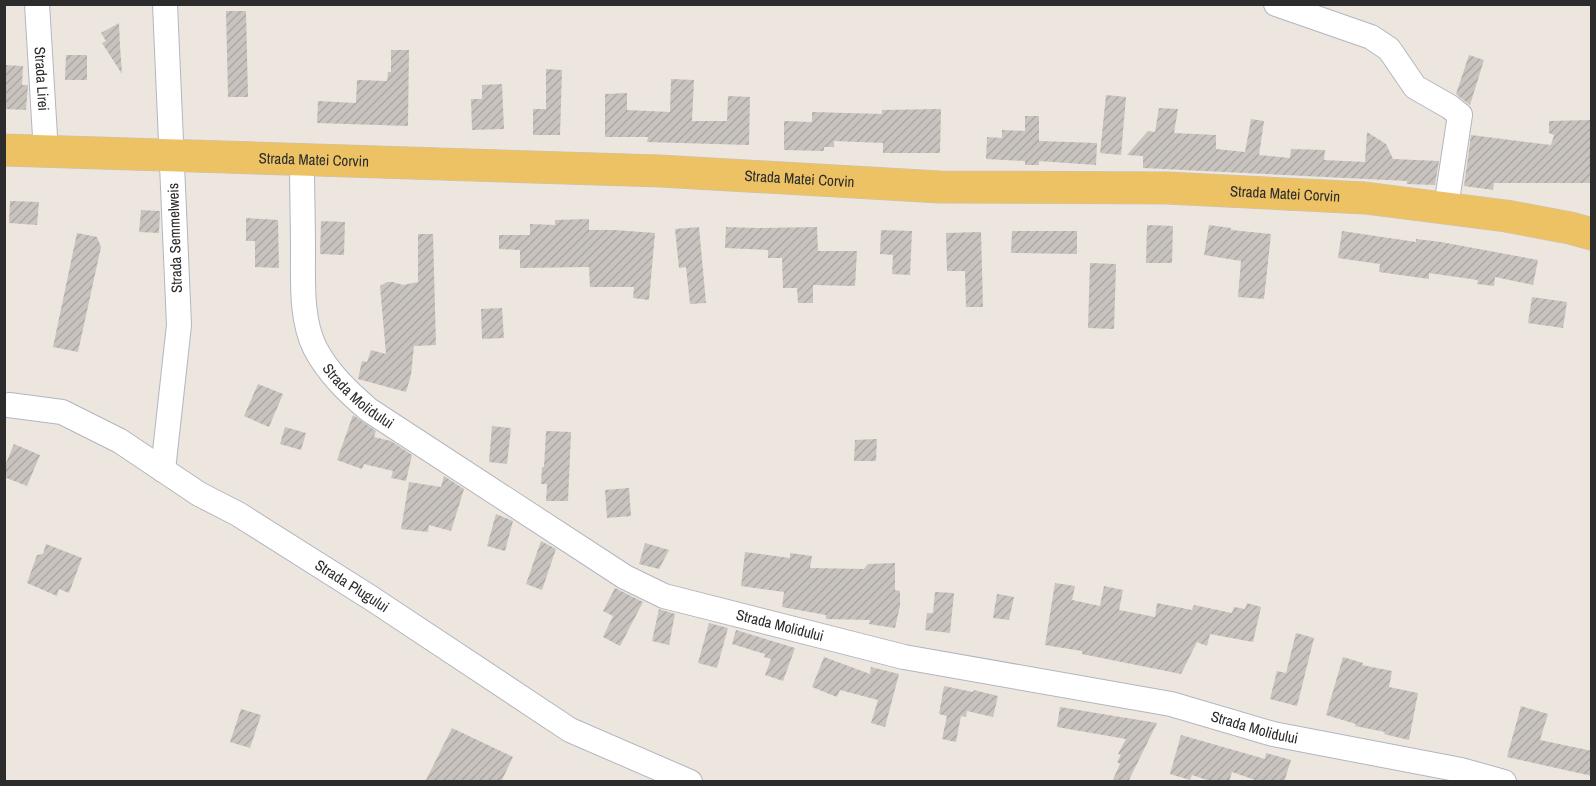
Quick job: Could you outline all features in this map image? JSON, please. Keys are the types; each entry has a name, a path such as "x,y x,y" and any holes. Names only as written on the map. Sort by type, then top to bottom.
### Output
{"main road":[{"name":"Strada Matei Corvin","path":"4,150 660,171 940,187 1177,189 1365,198 1446,207 1570,228 1592,234"}],"street":[{"name":"Strada Lirei","path":"37,4 46,153"},
{"name":"Strada Semmelweis","path":"163,470 179,325 165,4"},
{"path":"1276,4 1371,37 1389,49 1415,87 1460,115 1446,207"},
{"name":"Strada Molidului","path":"302,160 303,288 308,326 314,346 328,368 345,389 369,410 625,577 664,596 904,657 1170,704 1273,734 1461,770 1504,782"},
{"name":"Strada Plugului","path":"9,405 62,412 120,441 199,494 238,514 371,598 570,730 690,782"}],"building":[{"path":"226,11 246,11 248,97 228,97"},
{"path":"119,23 122,74 102,43 106,41 101,33"},
{"path":"391,50 409,50 408,126 317,123 318,101 356,103 357,80 387,81 388,72 391,72"},
{"path":"66,55 87,55 87,80 65,80"},
{"path":"1469,55 1484,60 1470,105 1456,94"},
{"path":"4,65 23,66 22,85 28,85 26,110 4,109"},
{"path":"546,69 562,70 560,135 533,135 533,109 546,109"},
{"path":"671,79 694,80 692,121 727,121 728,96 750,97 749,145 647,142 648,137 605,137 605,94 627,93 627,110 670,112"},
{"path":"502,84 504,129 472,130 471,99 482,99 482,85"},
{"path":"1106,95 1126,97 1121,155 1100,153"},
{"path":"1159,108 1178,109 1174,133 1216,135 1216,149 1245,152 1251,119 1264,121 1259,155 1290,158 1291,149 1325,150 1324,160 1365,162 1367,132 1386,144 1393,159 1439,161 1435,185 1407,184 1407,181 1143,168 1143,156 1127,155 1148,131 1155,132"},
{"path":"941,109 940,153 883,153 883,143 834,141 834,147 824,147 824,151 784,150 784,121 812,122 812,112 882,114 882,110"},
{"path":"1025,116 1039,116 1039,141 1097,143 1096,165 1039,161 1039,165 1025,165 1025,161 986,159 987,137 1002,138 1002,130 1025,131"},
{"path":"1592,120 1592,183 1494,183 1493,190 1464,186 1471,135 1551,145 1554,135 1549,133 1549,121"},
{"path":"10,201 39,202 37,225 9,223"},
{"path":"141,210 160,211 159,233 139,232"},
{"path":"246,218 278,220 279,268 255,267 255,241 246,241"},
{"path":"589,219 589,230 655,233 649,300 633,298 634,287 590,287 589,267 520,268 520,250 499,249 499,235 530,235 530,224 555,225 555,220"},
{"path":"321,221 345,222 344,255 320,254"},
{"path":"1147,225 1173,226 1172,263 1146,263"},
{"path":"1209,225 1271,234 1264,299 1238,297 1241,261 1204,255"},
{"path":"699,227 706,303 690,304 686,267 679,268 675,229"},
{"path":"726,227 817,227 818,251 857,251 855,286 813,285 813,303 798,303 797,288 783,288 782,258 768,258 768,250 725,248"},
{"path":"881,230 912,231 910,275 892,274 893,255 880,254"},
{"path":"1012,231 1077,231 1077,254 1011,253"},
{"path":"1342,231 1416,242 1416,239 1441,242 1538,260 1533,285 1495,277 1494,286 1477,284 1478,280 1429,273 1429,279 1379,272 1380,264 1338,258"},
{"path":"981,232 983,307 966,307 965,271 947,271 946,233"},
{"path":"77,233 97,237 101,247 78,352 53,347"},
{"path":"418,234 433,234 436,345 414,346 411,375 406,392 358,379 362,361 367,362 371,350 386,354 380,286 387,282 403,285 418,282"},
{"path":"1090,263 1116,264 1114,329 1088,328"},
{"path":"1532,297 1567,302 1563,328 1528,323"},
{"path":"502,308 504,338 482,339 481,309"},
{"path":"258,384 283,394 269,427 244,416"},
{"path":"353,415 376,431 374,437 391,441 412,455 406,481 391,478 393,471 364,464 362,469 337,460"},
{"path":"492,426 511,428 507,464 489,462"},
{"path":"285,427 306,433 301,450 280,444"},
{"path":"546,431 571,432 568,501 546,501 547,484 541,484"},
{"path":"877,439 876,461 854,461 855,440"},
{"path":"14,444 40,455 27,486 4,477 4,468"},
{"path":"444,476 464,489 451,531 429,525 428,532 401,529 409,482 441,487"},
{"path":"629,488 631,516 607,518 605,490"},
{"path":"496,514 513,521 505,551 487,546"},
{"path":"541,541 556,549 542,590 526,584"},
{"path":"645,543 669,550 659,569 639,564"},
{"path":"46,544 82,558 69,593 59,589 57,596 27,583 37,555 43,554"},
{"path":"745,552 790,558 790,553 812,556 810,568 864,569 868,564 895,563 895,590 900,591 900,606 895,628 869,624 870,620 826,619 826,615 782,607 784,592 741,586"},
{"path":"1055,583 1075,586 1072,600 1100,606 1104,586 1123,590 1119,610 1155,617 1157,603 1192,610 1194,605 1232,613 1234,607 1245,609 1247,603 1261,607 1253,642 1210,634 1207,646 1197,642 1181,674 1082,654 1082,651 1045,645"},
{"path":"615,588 643,602 620,646 603,637 613,616 603,611"},
{"path":"935,592 954,593 950,633 925,630 927,613 933,613"},
{"path":"997,594 1014,597 1009,620 993,618"},
{"path":"659,609 675,614 669,645 652,641"},
{"path":"709,623 728,628 717,668 698,663"},
{"path":"736,630 795,648 783,681 765,675 771,659 764,657 765,654 732,644"},
{"path":"1296,633 1314,638 1297,706 1270,699 1277,671 1286,673"},
{"path":"824,657 870,674 871,667 899,674 885,727 871,723 878,700 840,690 837,697 812,687"},
{"path":"1343,657 1363,663 1362,665 1392,671 1389,687 1418,693 1409,740 1355,726 1356,724 1326,715"},
{"path":"944,686 998,696 993,717 967,711 966,717 961,716 956,742 942,739 947,716 939,714"},
{"path":"1521,706 1548,714 1540,740 1592,751 1592,776 1507,757"},
{"path":"1060,707 1157,723 1128,782 1112,782 1120,764 1117,762 1121,755 1118,754 1126,739 1057,727"},
{"path":"241,709 261,715 250,748 230,742"},
{"path":"452,728 513,757 501,782 425,782"},
{"path":"1181,735 1265,759 1266,753 1291,760 1284,782 1261,782 1232,772 1229,782 1213,782 1192,775 1190,780 1170,774"}]}
